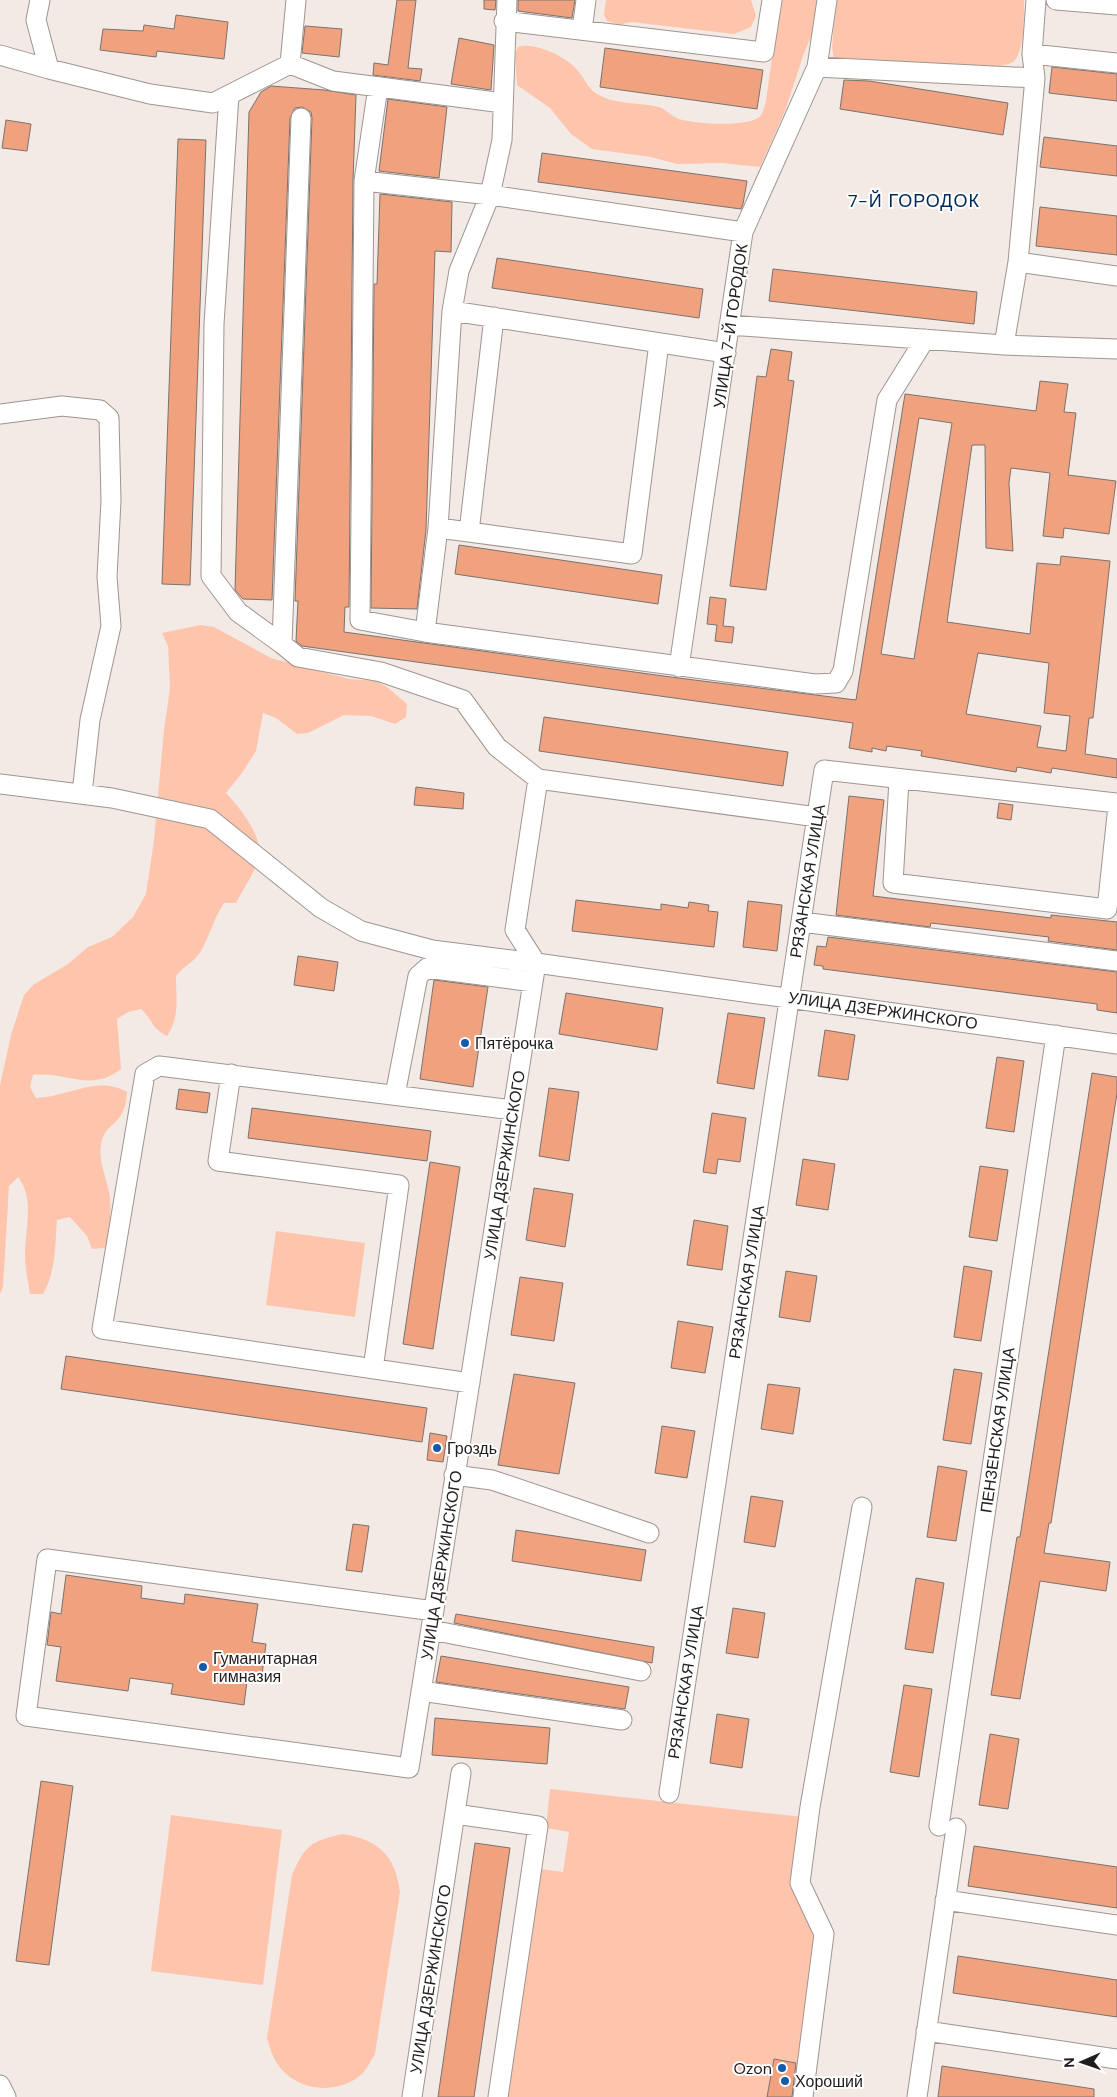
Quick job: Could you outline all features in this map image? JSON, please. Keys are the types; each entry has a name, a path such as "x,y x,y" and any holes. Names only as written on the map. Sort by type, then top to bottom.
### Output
{"street":[{"path":"40,0 36,20 49,69"},
{"path":"290,64 296,0"},
{"path":"425,632 438,528 452,311 460,271 490,195 502,140 504,21 507,0"},
{"path":"582,30 586,0"},
{"path":"504,21 764,52 772,0"},
{"name":"УЛИЦА 7-Й ГОРОДОК","path":"679,667 743,232 817,67 827,0"},
{"path":"1004,345 1018,262 1035,78 1032,54 1036,0"},
{"path":"1056,0 1117,5"},
{"path":"1032,54 1117,62"},
{"path":"0,55 150,94 213,103 290,64 333,81 503,104"},
{"path":"817,67 1035,78"},
{"path":"378,88 364,181 360,620 425,632 679,667 815,684 836,683 843,671 887,400 925,339"},
{"path":"229,95 214,324 211,576 238,612 298,657 381,672 463,700 497,747 538,779 817,817"},
{"path":"282,644 301,118"},
{"path":"364,181 490,195 743,232"},
{"path":"1018,262 1117,276"},
{"path":"452,311 726,353"},
{"path":"469,532 494,317"},
{"path":"729,325 1004,345 1117,349"},
{"path":"438,528 632,554 659,342"},
{"path":"0,414 62,406 100,410 109,418 111,501 107,578 110,626 76,794"},
{"name":"РЯЗАНСКАЯ УЛИЦА","path":"668,1793 824,770 899,780"},
{"path":"536,963 514,930 538,779"},
{"path":"1117,803 899,780 893,883 1107,909 1117,815"},
{"path":"0,784 112,798 210,818 320,908 362,931 432,950 536,963"},
{"path":"801,922 1117,961"},
{"name":"УЛИЦА ДЗЕРЖИНСКОГО","path":"434,1611 47,1559 26,1716 409,1768 434,1611 454,1474 536,963 1117,1044"},
{"path":"395,1095 418,976 427,968 533,982"},
{"name":"ПЕНЗЕНСКАЯ УЛИЦА","path":"917,2097 946,1900 947,1827 1056,1035"},
{"path":"470,1383 102,1329 145,1074 158,1066 513,1110"},
{"path":"231,1074 218,1161 399,1185 373,1369"},
{"path":"454,1474 492,1480 649,1533"},
{"path":"803,2097 824,1934 800,1883 810,1807 862,1507"},
{"path":"431,1630 642,1671"},
{"path":"421,1691 622,1720"},
{"name":"УЛИЦА ДЗЕРЖИНСКОГО","path":"412,2097 461,1772"},
{"path":"455,1814 538,1826 498,2097"},
{"path":"946,1900 1117,1925"},
{"path":"926,2031 1117,2059"},
{"path":"0,2085 6,2097"}],"shaded area":[{"path":"606,0 751,0 756,16 751,27 734,34 631,22 619,25 607,21 604,15"},
{"path":"780,0 822,0 819,17 803,56 785,111 760,167 721,163 677,164 651,157 592,149 571,134 550,108 517,85 515,54 518,47 533,46 551,52 568,61 592,90 606,98 659,107 676,118 686,121 731,124 751,121 762,115 764,110"},
{"path":"836,0 1024,0 1022,42 1017,57 1013,62 989,67 874,61 834,61 832,47"},
{"path":"200,625 214,627 271,658 349,679 376,681 387,687 407,704 406,717 395,724 371,716 344,715 308,733 297,734 276,718 263,713 256,751 226,793 244,815 255,834 259,852 258,861 236,903 224,903 201,951 176,976 176,1015 167,1036 155,1027 141,1009 128,1012 117,1019 121,1069 99,1080 78,1080 56,1076 33,1075 30,1087 36,1098 93,1086 116,1087 127,1092 123,1112 103,1137 100,1152 110,1204 109,1229 105,1248 92,1249 87,1236 70,1217 57,1220 54,1258 47,1286 43,1294 30,1294 25,1255 28,1204 23,1185 18,1177 9,1186 3,1287 0,1294 0,1085 11,1035 24,995 33,985 68,964 88,947 112,937 133,917 146,894 154,840 164,730 170,688 168,646 162,633"},
{"path":"276,1231 365,1243 355,1317 266,1305"},
{"path":"550,1789 803,1817 792,1883 818,1937 803,2064 774,2059 767,2097 505,2097 540,1869 563,1872 569,1832 546,1828"},
{"path":"171,1815 282,1830 263,1985 151,1971"},
{"path":"343,1834 366,1840 383,1851 394,1868 400,1892 375,2054 364,2072 351,2081 340,2086 328,2088 315,2087 303,2084 283,2070 270,2049 267,2038 292,1875 301,1857 310,1846 323,1839"}],"building":[{"path":"397,0 416,0 408,68 422,69 420,81 373,75 374,63 388,65"},
{"path":"484,0 496,0 495,10 484,9"},
{"path":"518,0 575,0 572,18 518,11"},
{"path":"176,15 228,22 224,59 157,51 156,57 100,50 103,29 143,31 144,25 174,29"},
{"path":"305,26 342,29 339,57 302,53"},
{"path":"459,38 494,45 491,90 451,84"},
{"path":"605,48 763,70 757,109 600,87"},
{"path":"1052,67 1117,74 1117,101 1049,93"},
{"path":"844,80 869,81 1008,103 1003,135 840,109"},
{"path":"271,86 324,90 356,95 353,181 349,607 345,607 344,632 678,678 856,700 905,394 1036,411 1040,381 1068,384 1064,412 1076,413 1068,475 1116,481 1109,534 1064,528 1063,538 1043,536 1050,473 1011,468 1009,483 1013,551 986,548 985,445 972,445 947,622 1030,634 1037,563 1060,565 1061,556 1110,561 1093,718 1089,718 1085,754 1117,759 1117,778 1052,768 1051,773 1017,767 1016,772 921,756 922,751 887,746 886,751 872,748 872,752 849,748 853,723 302,646 296,641 298,601 295,601 312,118 311,112 302,107 295,108 290,118 272,600 243,599 235,590 249,112 261,92","holes":["919,418 952,423 914,659 881,654","978,653 1049,663 1044,713 1070,716 1066,751 1037,747 1041,726 966,714"]},
{"path":"388,99 447,107 439,178 379,171"},
{"path":"6,120 31,124 27,151 2,148"},
{"path":"1044,137 1117,146 1117,176 1040,167"},
{"path":"178,139 206,140 190,585 162,584"},
{"path":"542,153 747,181 743,204 741,209 538,182"},
{"path":"380,194 452,202 451,252 435,251 426,530 417,609 371,608 374,284 377,284"},
{"path":"1040,207 1117,216 1117,255 1036,246"},
{"path":"497,258 703,289 699,318 492,288"},
{"path":"773,269 977,292 974,324 769,301"},
{"path":"771,349 792,352 788,380 794,381 766,590 730,586 757,376 766,377"},
{"path":"459,545 662,575 658,604 455,574"},
{"path":"710,597 726,599 723,626 734,627 732,643 715,641 717,625 707,624"},
{"path":"544,717 788,752 783,786 539,751"},
{"path":"416,787 464,793 463,809 414,805"},
{"path":"849,796 884,800 873,896 1051,918 1051,915 1117,922 1117,950 1048,941 1049,937 931,923 930,927 836,915"},
{"path":"999,803 1013,805 1011,820 997,818"},
{"path":"576,900 661,910 661,904 688,908 689,902 709,905 708,911 718,912 714,947 572,931"},
{"path":"748,901 782,905 777,951 743,947"},
{"path":"828,937 1117,972 1117,1013 1097,1010 1097,1004 823,969 823,966 814,965 817,946 826,947"},
{"path":"298,956 338,962 334,991 294,985"},
{"path":"434,980 488,987 473,1087 420,1079"},
{"path":"566,993 663,1008 657,1050 559,1034"},
{"path":"728,1013 765,1018 754,1089 717,1083"},
{"path":"825,1030 855,1035 848,1080 818,1076"},
{"path":"997,1057 1024,1061 1014,1132 986,1128"},
{"path":"1092,1073 1117,1077 1117,1093 1051,1523 1049,1523 1044,1553 1110,1562 1106,1591 1040,1581 1020,1699 991,1695 1017,1537 1020,1537"},
{"path":"549,1088 579,1092 569,1161 539,1156"},
{"path":"179,1089 210,1093 207,1113 176,1109"},
{"path":"252,1108 431,1131 427,1161 248,1138"},
{"path":"712,1113 746,1118 740,1162 718,1159 716,1174 703,1172"},
{"path":"803,1159 835,1164 828,1210 796,1205"},
{"path":"430,1162 460,1167 433,1349 403,1344"},
{"path":"980,1166 1008,1170 997,1241 969,1237"},
{"path":"534,1188 573,1194 565,1247 526,1240"},
{"path":"694,1220 728,1226 722,1270 687,1265"},
{"path":"964,1266 992,1271 981,1341 954,1337"},
{"path":"786,1271 817,1276 810,1322 779,1317"},
{"path":"520,1277 563,1283 554,1341 511,1335"},
{"path":"678,1321 713,1327 705,1373 671,1368"},
{"path":"66,1356 427,1408 422,1442 61,1389"},
{"path":"954,1369 982,1373 971,1444 943,1440"},
{"path":"514,1374 575,1383 559,1474 498,1465"},
{"path":"768,1384 800,1388 793,1434 761,1429"},
{"path":"662,1426 695,1431 687,1478 655,1473"},
{"name":"Гроздь","path":"430,1433 447,1436 443,1462 427,1460"},
{"path":"938,1466 967,1471 956,1541 927,1537"},
{"path":"751,1496 783,1501 775,1547 744,1542"},
{"path":"353,1524 369,1526 362,1572 346,1570"},
{"path":"516,1530 646,1550 641,1581 512,1561"},
{"path":"66,1575 142,1586 141,1598 184,1604 185,1594 258,1604 252,1642 266,1644 262,1675 248,1673 244,1705 171,1694 173,1684 130,1678 128,1691 56,1681 61,1647 47,1645 51,1612 61,1614"},
{"path":"916,1578 944,1583 933,1653 905,1649"},
{"path":"733,1608 765,1613 758,1658 726,1653"},
{"path":"456,1614 654,1647 652,1663 454,1623"},
{"path":"441,1656 629,1687 625,1709 436,1682"},
{"path":"904,1685 932,1689 919,1777 890,1772"},
{"path":"717,1714 749,1719 742,1768 710,1763"},
{"path":"435,1718 550,1728 547,1764 432,1755"},
{"path":"990,1734 1019,1739 1008,1809 979,1805"},
{"path":"41,1781 73,1786 49,1965 16,1961"},
{"path":"475,1843 510,1848 474,2097 438,2097"},
{"path":"974,1846 1117,1867 1117,1908 968,1886"},
{"path":"958,1956 1117,1980 1117,2017 953,1993"},
{"name":"Хороший","path":"774,2059 796,2063 792,2097 767,2097"},
{"path":"942,2066 1094,2089 1094,2097 938,2097"}],"place":[{"name":"Пятёрочка","path":"465,1043"},
{"name":"Гроздь","path":"437,1448"},
{"name":"Гуманитарная гимназия","path":"203,1667"},
{"name":"Ozon","path":"782,2068"},
{"name":"Хороший","path":"785,2081"}],"district":[{"name":"7-Й ГОРОДОК","path":"914,201"}]}
